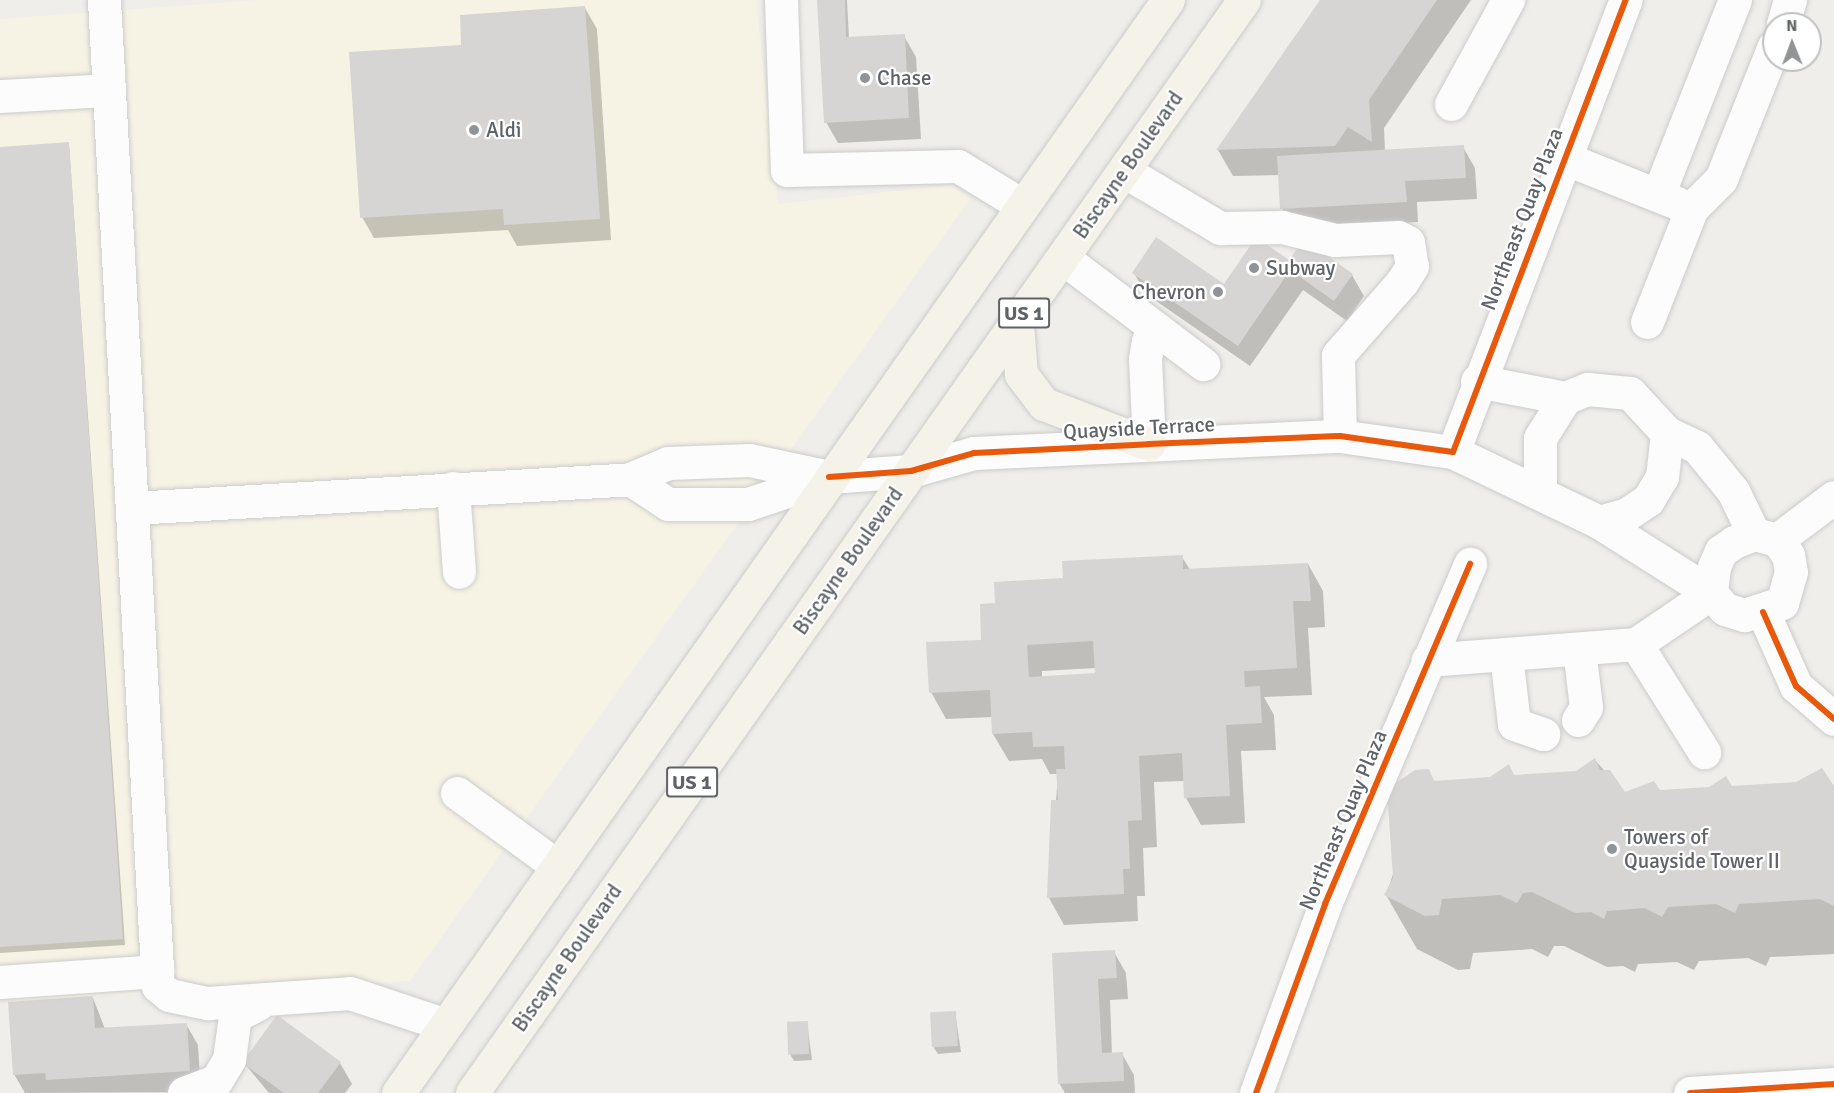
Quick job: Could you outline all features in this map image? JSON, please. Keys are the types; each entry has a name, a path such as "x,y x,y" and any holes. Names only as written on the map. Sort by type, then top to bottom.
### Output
{"main road":[{"name":"Biscayne Boulevard","path":"472,1093 1244,0"},
{"path":"398,1093 1160,5"},
{"path":"1017,324 1021,374 1044,405 1149,444"}],"street":[{"path":"104,0 107,90 158,986 169,995 208,1003 259,1003 350,993 446,1025"},
{"path":"781,0 787,170 958,166 1022,205"},
{"path":"1450,104 1508,0"},
{"name":"Northeast Quay Plaza","path":"1453,452 1477,381 1626,0"},
{"path":"1658,195 1735,0"},
{"path":"1647,322 1692,208 1721,179 1764,72"},
{"path":"0,96 107,90"},
{"path":"1564,158 1692,208"},
{"path":"1124,171 1220,228 1282,227 1335,240 1398,237 1408,242 1412,266 1402,282 1338,355 1340,436"},
{"path":"1063,258 1203,364"},
{"path":"1149,444 1145,359 1148,341 1159,331"},
{"path":"1477,381 1565,398 1587,389 1630,393 1648,406 1667,433 1697,447 1766,537 1788,555 1789,587 1782,603 1763,612 1725,609 1711,593 1599,522 1540,493 1540,438 1565,398"},
{"path":"1599,522 1627,514 1648,500 1662,477 1667,433"},
{"name":"Quayside Terrace","path":"829,477 911,471 974,453 1340,436 1453,452 1540,493"},
{"path":"132,508 630,479 668,463 749,460 829,477"},
{"path":"630,479 668,504 748,504 829,477"},
{"path":"453,488 459,572"},
{"path":"1428,660 1636,645 1711,593 1721,551 1766,537 1834,497"},
{"name":"Northeast Quay Plaza","path":"1256,1093 1325,904 1470,564"},
{"path":"1763,612 1796,686 1834,719"},
{"path":"1636,645 1704,752"},
{"path":"1578,720 1586,707 1580,649"},
{"path":"1506,655 1514,724 1543,734"},
{"path":"457,793 556,866"},
{"path":"0,982 158,971"},
{"path":"184,1093 216,1081 229,1059 235,1016 259,1003"},
{"path":"1690,1093 1834,1083"}],"shaded area":[{"path":"258,0 756,0 778,204 952,185 970,199 410,981 0,1001 0,19"}],"building":[{"name":"Chase","path":"817,0 845,0 846,37 905,34 909,118 824,123"},
{"path":"1320,0 1437,0 1369,100 1372,142 1348,127 1335,146 1216,150"},
{"name":"Aldi","path":"585,6 600,219 504,225 503,209 360,218 349,52 461,45 460,15"},
{"path":"69,142 123,939 0,947 0,147"},
{"path":"1464,145 1466,178 1405,181 1407,202 1280,209 1277,156"},
{"name":"Chevron","path":"1156,237 1224,284 1256,237 1289,260 1304,239 1353,274 1334,301 1290,270 1238,346 1132,273"},
{"path":"1183,555 1183,569 1308,563 1311,601 1293,601 1297,668 1244,671 1245,687 1260,686 1262,723 1226,725 1230,796 1184,798 1182,753 1139,756 1142,820 1128,821 1130,869 1123,869 1124,894 1047,898 1051,800 1058,800 1056,769 1065,769 1064,746 1033,747 1032,732 992,734 990,690 929,693 926,642 981,640 980,604 995,603 994,582 1063,578 1062,561","holes":["1093,641 1095,673 1029,677 1027,645"]},
{"name":"Towers of Quayside Tower II","path":"1595,758 1600,770 1610,770 1625,792 1654,781 1660,790 1709,787 1726,776 1732,786 1796,782 1822,768 1834,786 1834,906 1820,899 1739,904 1735,913 1716,904 1668,907 1662,917 1645,908 1607,911 1604,919 1591,912 1575,913 1532,892 1523,893 1517,903 1500,895 1442,899 1439,915 1425,916 1384,895 1393,878 1388,804 1380,794 1415,770 1429,769 1434,781 1490,777 1509,764 1514,775 1576,771"},
{"path":"1115,950 1117,978 1098,979 1102,1053 1123,1052 1124,1081 1058,1084 1052,953"},
{"path":"93,996 95,1028 187,1023 190,1071 46,1080 45,1073 13,1075 8,1002"},
{"path":"956,1011 958,1046 932,1047 930,1012"},
{"path":"277,1015 341,1062 318,1093 284,1093 242,1063"},
{"path":"808,1021 809,1054 788,1055 787,1022"}],"cycle path":[{"path":"829,477 911,471 974,453 1340,436 1453,452 1626,0"},
{"path":"1256,1093 1325,904 1470,564"},
{"path":"1763,612 1796,686 1834,719"},
{"path":"1690,1093 1834,1084"}],"place":[{"name":"Chase","path":"865,78"},
{"name":"Aldi","path":"474,130"},
{"name":"Subway","path":"1254,268"},
{"name":"Chevron","path":"1218,292"},
{"name":"Towers of Quayside Tower II","path":"1612,849"}]}
